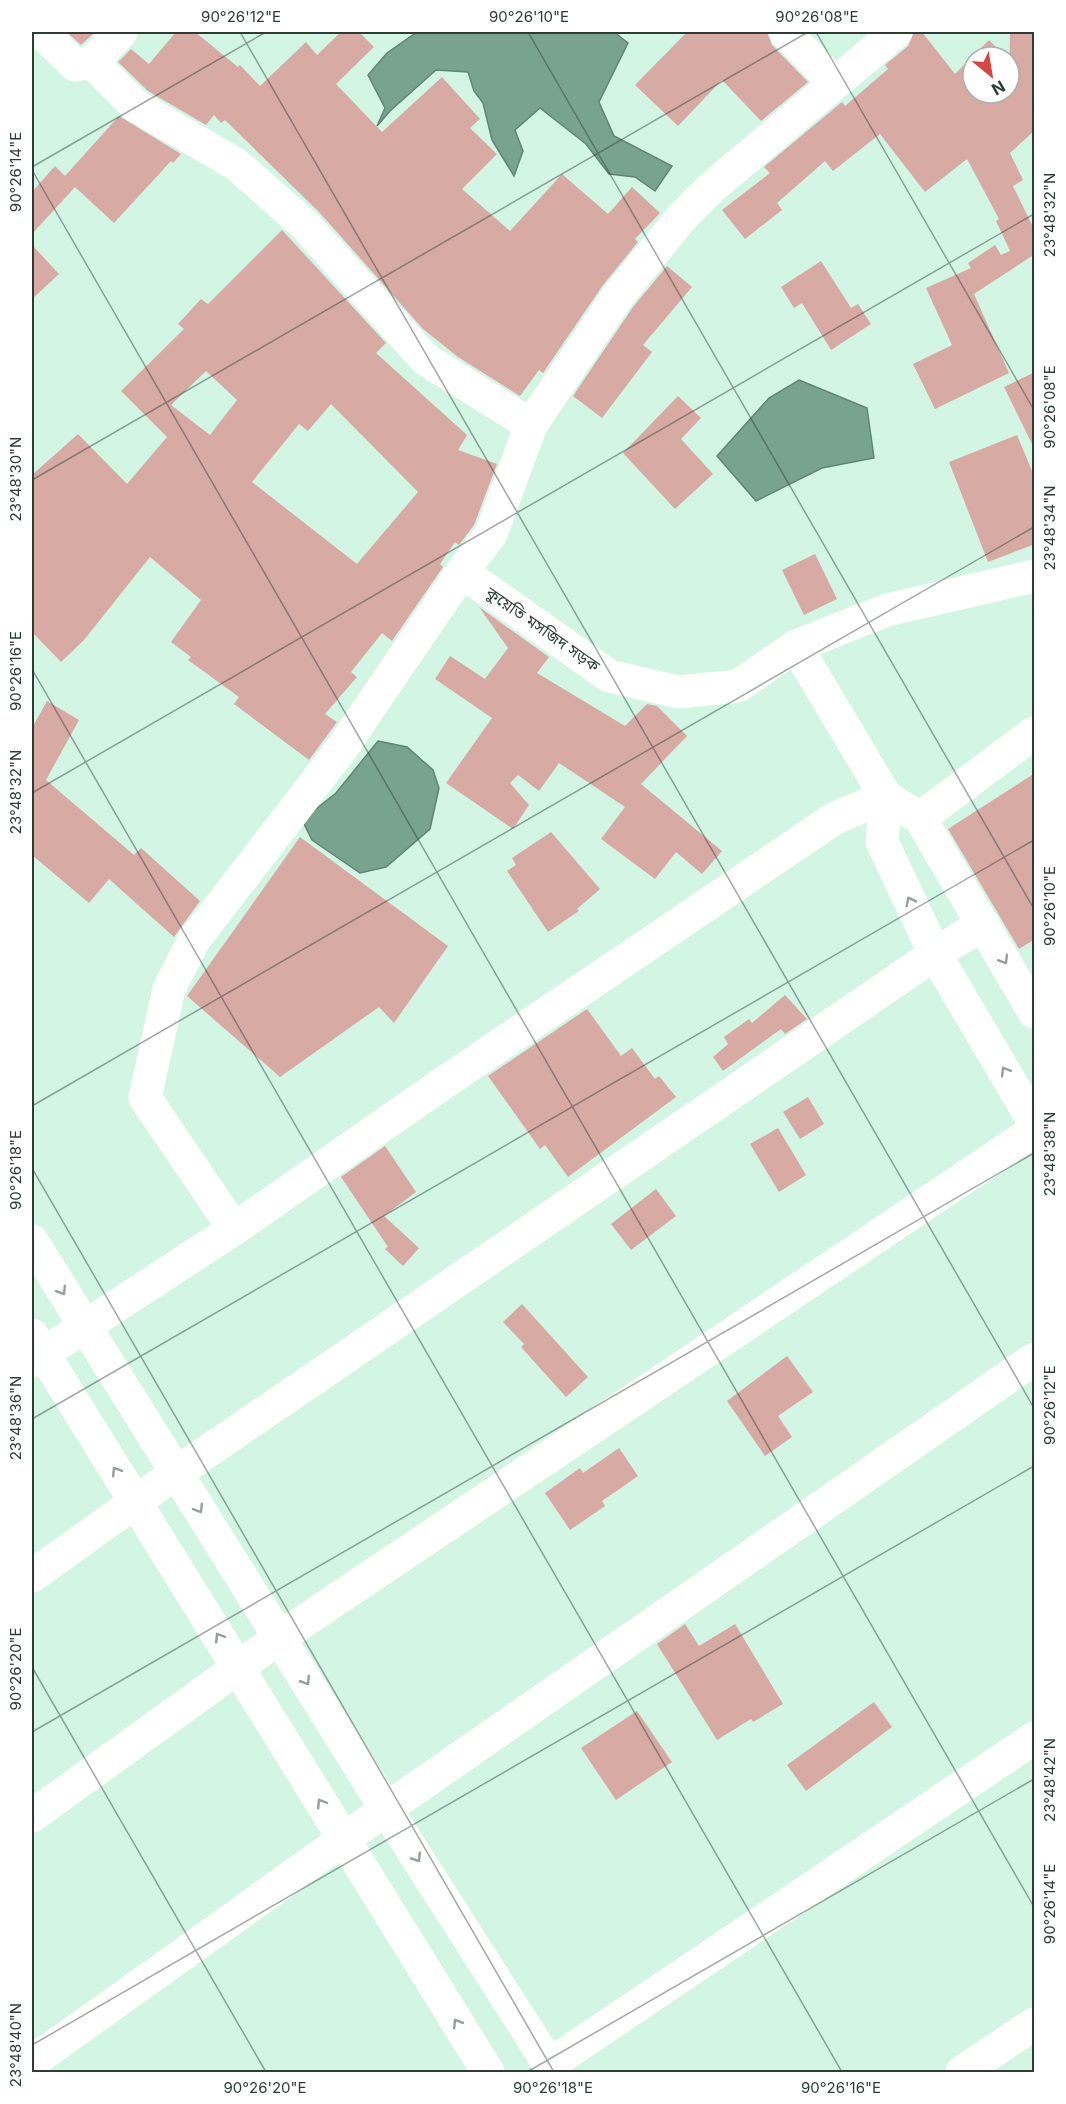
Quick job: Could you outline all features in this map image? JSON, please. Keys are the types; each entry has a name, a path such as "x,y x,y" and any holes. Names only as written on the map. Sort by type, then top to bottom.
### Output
{"street":[{"path":"41,32 75,65 92,62 121,32"},
{"path":"785,32 835,83"},
{"path":"234,1229 145,1098 169,989 194,940 342,748 462,572 491,534 531,425 618,296 682,217 711,188 896,32"},
{"path":"92,62 136,106 237,165 305,225 425,359 531,425"},
{"name":"কুয়েতি মসজিদ সড়ক","path":"462,572 609,675 678,692 738,686 796,646 887,610 1035,576"},
{"path":"796,646 886,797 920,818 1035,1012"},
{"path":"920,818 1035,733"},
{"path":"475,2068 344,1840 135,1502 35,1349 84,1325 234,1229 452,1077 835,818 886,797"},
{"path":"886,797 882,842 935,954 1035,1122"},
{"path":"32,1576 176,1473 935,954 983,924"},
{"path":"32,1816 279,1638 1035,1131"},
{"path":"32,1241 386,1809 552,2069 1035,1738"},
{"path":"32,2062 386,1809 1035,1359"},
{"path":"962,2073 1035,2024"}],"shaded area":[{"path":"417,32 614,32 628,43 599,102 614,136 672,166 655,191 635,177 609,174 586,144 540,108 515,130 523,151 514,176 492,140 483,103 474,91 468,72 436,70 390,111 377,126 385,108 368,75 387,53"},
{"path":"799,380 867,408 874,458 822,468 756,501 717,456 769,398"},
{"path":"378,741 407,747 433,770 439,788 430,829 386,867 360,873 312,840 302,820 336,793"}],"building":[{"path":"67,32 92,32 94,33 81,45"},
{"path":"176,32 195,32 238,67 240,65 260,86 306,42 317,55 341,32 359,32 374,47 336,84 382,132 442,77 480,119 470,128 497,154 462,189 510,231 562,174 608,214 632,187 660,213 635,239 638,242 603,285 543,373 539,370 520,396 458,357 423,329 319,212 225,120 221,123 214,115 206,125 148,91 118,62 131,49 149,64"},
{"path":"687,32 767,32 772,45 808,82 761,121 722,80 678,126 635,85"},
{"path":"914,32 922,32 955,74 961,68 961,105 1021,105 1021,45 1010,45 1010,32 1035,32 1035,130 1010,153 1023,180 1013,186 1035,231 1035,254 974,294 1009,373 935,409 913,364 952,345 926,288 971,268 968,263 995,245 1001,255 1010,251 996,221 999,219 967,159 925,192 880,134 833,171 825,161 777,203 782,210 745,239 722,210 770,173 764,167 842,102 845,106 888,69 885,65 908,46"},
{"path":"989,40 994,45 984,45"},
{"path":"119,116 181,154 173,163 171,161 114,223 75,187 32,234 32,192 55,166 65,176"},
{"path":"282,230 386,343 376,353 467,435 458,450 497,464 474,525 459,545 455,542 440,564 443,567 392,641 382,633 351,672 357,677 325,714 337,722 309,760 234,704 239,697 188,660 191,657 171,642 201,600 150,557 84,640 61,662 32,632 32,475 78,434 127,484 167,437 121,391 184,329 178,324 201,299 208,304","holes":["206,371 237,400 210,435 171,405","331,404 418,492 357,564 252,482 299,424 308,431"]},
{"path":"32,245 59,274 32,299"},
{"path":"821,261 851,308 858,304 871,324 831,350 802,303 794,308 781,287"},
{"path":"667,266 692,287 643,345 652,352 602,418 573,396 633,307"},
{"path":"1035,372 1035,450 1004,387"},
{"path":"678,396 701,418 681,439 713,474 675,509 623,453"},
{"path":"1017,435 1035,478 1035,544 988,562 949,462"},
{"path":"815,554 837,599 804,615 782,570"},
{"path":"479,607 549,657 537,673 625,726 647,704 657,706 687,736 641,784 722,851 702,874 676,852 655,879 601,839 625,807 559,763 539,791 518,775 510,783 529,805 513,829 446,783 492,718 435,679 450,656 485,679 508,648"},
{"path":"47,701 79,720 46,780 134,855 141,848 200,901 174,937 109,879 89,903 32,855 32,728"},
{"path":"1035,773 1035,939 1019,949 948,829"},
{"path":"551,832 600,889 577,909 579,911 548,932 507,871 516,865 512,858"},
{"path":"300,837 448,946 394,1023 379,1007 280,1077 187,996"},
{"path":"785,995 807,1019 785,1034 781,1029 723,1071 713,1057 728,1044 724,1037 749,1019 752,1023"},
{"path":"587,1009 621,1056 632,1048 655,1079 659,1076 676,1097 568,1177 545,1145 540,1149 488,1076"},
{"path":"808,1097 824,1124 800,1139 783,1112"},
{"path":"778,1128 806,1175 779,1192 750,1144"},
{"path":"385,1146 416,1192 384,1216 419,1248 403,1266 385,1249 388,1247 341,1177"},
{"path":"656,1189 676,1216 631,1250 611,1224"},
{"path":"522,1304 588,1377 566,1397 521,1347 524,1344 503,1322"},
{"path":"787,1356 813,1392 778,1416 792,1437 765,1456 727,1401"},
{"path":"619,1448 638,1476 602,1501 605,1506 570,1530 545,1493 580,1468 583,1473"},
{"path":"685,1624 699,1646 735,1624 783,1704 753,1722 751,1719 717,1740 657,1644"},
{"path":"874,1702 892,1727 806,1791 787,1765"},
{"path":"637,1711 672,1762 616,1800 581,1748"}]}
